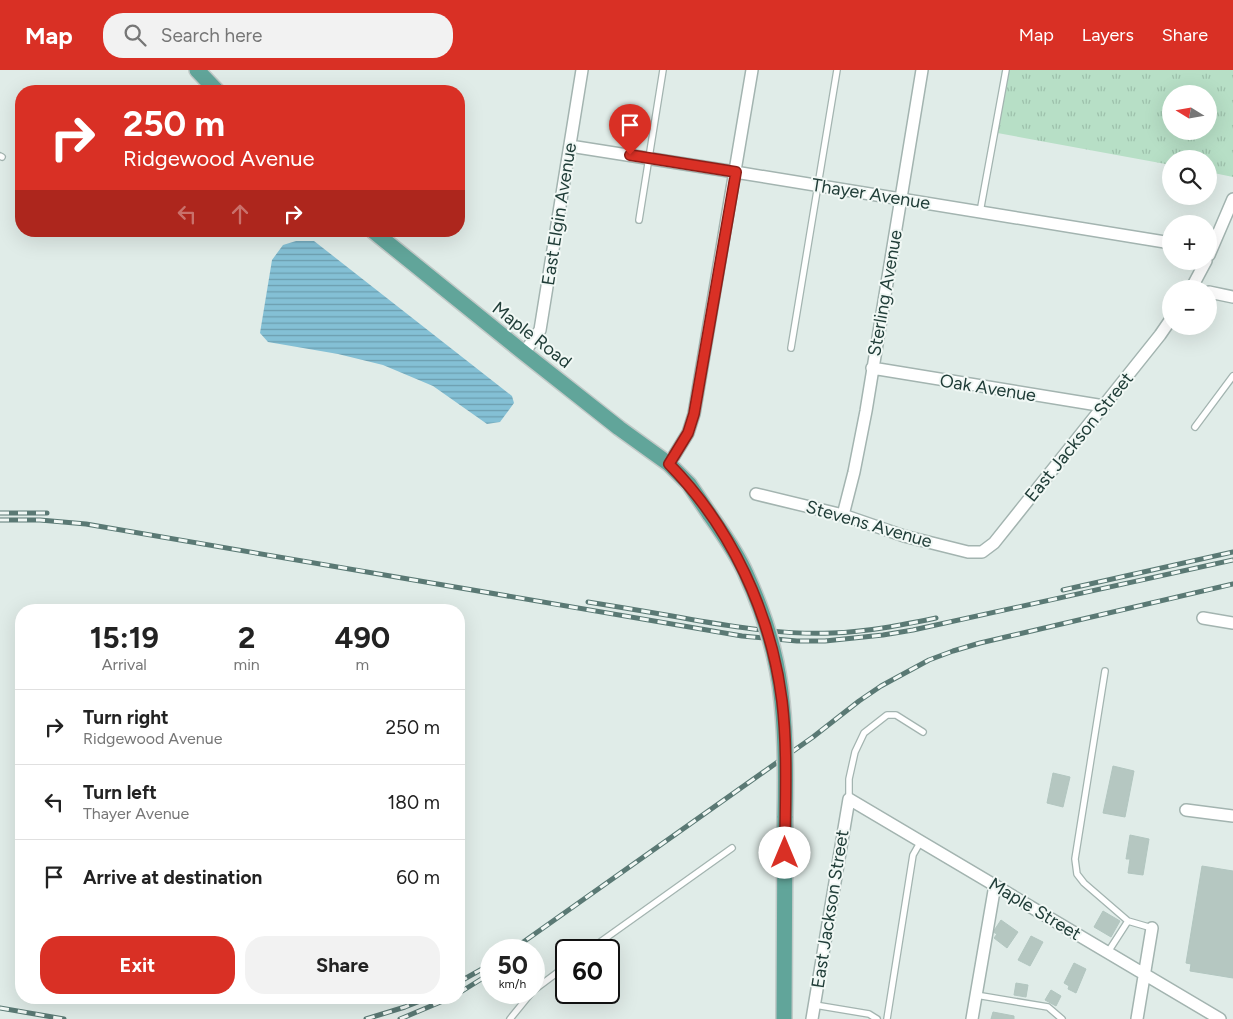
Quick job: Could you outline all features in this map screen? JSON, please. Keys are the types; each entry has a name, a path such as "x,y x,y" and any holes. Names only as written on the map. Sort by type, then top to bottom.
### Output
{"main road":[{"path":"197,70 211,85"},
{"name":"Maple Road","path":"380,237 619,428 669,464 688,484 710,515 746,573 761,612 774,657 783,710 786,749 784,1019"}],"street":[{"name":"East Elgin Avenue","path":"524,353 540,330 582,70"},
{"path":"669,464 688,433 694,414 752,70"},
{"name":"Sterling Avenue","path":"843,515 855,463 872,368 922,70"},
{"name":"Thayer Avenue","path":"570,146 1162,242"},
{"path":"1217,236 1233,200"},
{"path":"1217,293 1233,296"},
{"name":"East Jackson Street","path":"982,552 994,543 1162,332"},
{"name":"Oak Avenue","path":"872,368 1104,406"},
{"name":"Stevens Avenue","path":"756,494 843,515 904,536 968,552 982,552"},
{"path":"1203,618 1233,623"},
{"name":"East Jackson Street","path":"812,1019 849,798"},
{"name":"Maple Street","path":"849,798 1220,1019"},
{"path":"1186,810 1233,816"},
{"path":"972,1019 995,885"},
{"path":"1138,1019 1152,928"}],"lane":[{"path":"639,220 663,70"},
{"path":"792,348 837,70"},
{"path":"980,212 1006,70"},
{"path":"1196,427 1233,376"},
{"path":"1105,671 1075,859 1077,874 1084,883 1128,921 1152,928"},
{"path":"849,798 849,779 855,752 864,733 887,716 896,715 923,732"},
{"path":"887,1019 913,855 921,841"},
{"path":"604,939 732,848"},
{"path":"1108,952 1128,921"},
{"path":"545,982 555,974"},
{"path":"976,995 1048,1007 1062,1019"},
{"path":"510,1019 522,1004"},
{"path":"814,1005 869,1014 876,1019"}],"green space":[{"path":"1002,70 1233,70 1233,177 1217,174 1217,150 1162,150 1162,163 992,132"}],"water":[{"path":"296,241 314,241 512,396 514,403 500,422 487,424 433,386 383,365 338,354 268,342 260,333 272,260 283,245"}],"building":[{"path":"1113,766 1134,771 1125,817 1103,813"},
{"path":"1053,773 1070,777 1063,807 1047,803"},
{"path":"1130,835 1149,839 1143,875 1128,873 1130,859 1126,859"},
{"path":"1202,866 1233,871 1233,978 1190,971 1191,964 1186,963"},
{"path":"1103,911 1120,921 1111,937 1094,927"},
{"path":"1001,920 1018,932 1007,948 994,938 997,934 993,932"},
{"path":"1031,936 1043,942 1030,966 1018,960"},
{"path":"1074,963 1086,969 1076,993 1068,989 1069,986 1064,983"},
{"path":"1016,983 1028,985 1026,997 1014,995"},
{"path":"1051,990 1061,996 1056,1006 1045,1000"},
{"path":"993,1012 1014,1016 1014,1019 991,1019"}],"railway":[{"path":"0,513 47,513"},
{"path":"0,520 40,520 86,524 742,636 797,641 825,641 913,630 1233,560"},
{"path":"1063,590 1233,552"},
{"path":"528,939 813,737 859,701 881,686 929,660 980,643 1233,584"},
{"path":"588,602 732,626 798,633 858,631 936,618"},
{"path":"465,979 480,970"},
{"path":"465,989 480,980"},
{"path":"366,1019 413,1004"},
{"path":"400,1019 436,1004"},
{"path":"0,1008 64,1019"}],"route":[{"path":"630,155 736,172 694,414 688,433 669,464 688,484 726,538 746,573 766,627 782,701 786,749 785,853"}]}
